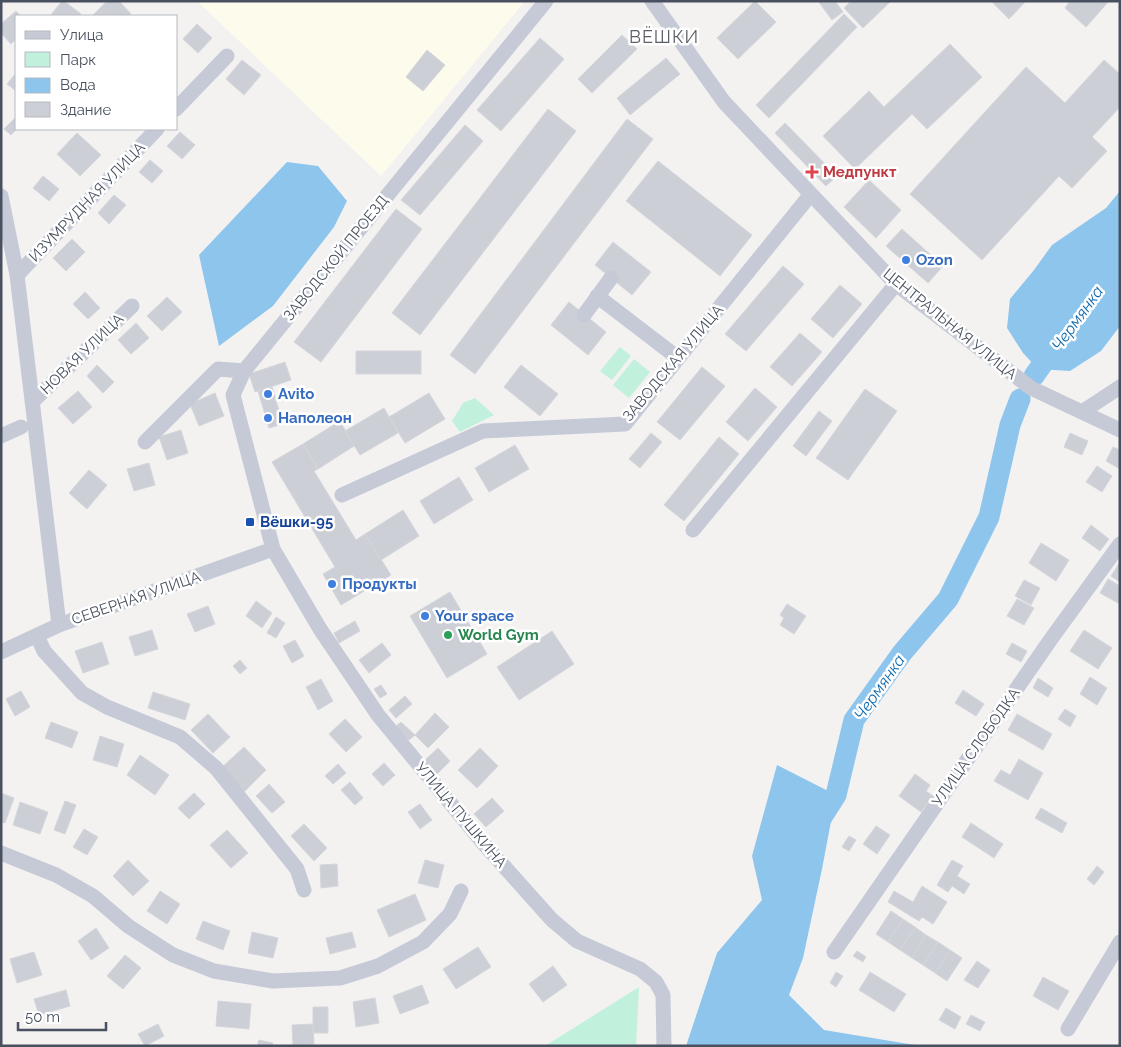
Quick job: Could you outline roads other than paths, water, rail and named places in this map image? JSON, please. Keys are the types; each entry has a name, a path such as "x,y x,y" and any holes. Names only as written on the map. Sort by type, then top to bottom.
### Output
{"street":[{"name":"ЗАВОДСКОЙ ПРОЕЗД","path":"273,549 233,394 244,371 546,1"},
{"name":"ЦЕНТРАЛЬНАЯ УЛИЦА","path":"652,1 724,102 896,284 1030,388 1120,430"},
{"path":"178,107 227,56"},
{"name":"ИЗУМРУДНАЯ УЛИЦА","path":"17,275 156,130"},
{"name":"ЗАВОДСКАЯ УЛИЦА","path":"342,495 483,431 625,424 811,194"},
{"path":"1,196 17,275 59,625"},
{"path":"584,314 611,278"},
{"path":"694,530 896,284"},
{"path":"597,296 678,358"},
{"name":"НОВАЯ УЛИЦА","path":"32,402 132,306"},
{"path":"145,442 218,369 244,371"},
{"path":"1082,412 1120,387"},
{"path":"1,436 20,427"},
{"name":"УЛИЦА СЛОБОДКА","path":"834,952 1120,544"},
{"name":"СЕВЕРНАЯ УЛИЦА","path":"1,652 59,625 273,549"},
{"name":"УЛИЦА ПУШКИНА","path":"273,549 320,629 378,715 484,844 552,920 577,941 640,969 656,982 663,995 664,1046"},
{"path":"37,636 44,651 82,693 107,707 180,737 216,768 297,869 304,890"},
{"path":"1,853 56,875 93,896 128,926 173,955 214,971 272,981 340,978 378,966 423,942 450,914 461,891"},
{"path":"1068,1029 1120,942"}],"water":[{"path":"287,162 318,166 347,201 334,227 273,306 219,346 199,255"},
{"path":"1120,191 1120,326 1101,351 1070,371 1038,369 1023,353 1007,328 1010,299 1052,245 1106,208"},
{"path":"777,765 836,795 803,958 789,995 824,1030 921,1046 686,1046 717,953 762,900 752,856"}],"waterway":[{"name":"Чермянка","path":"1034,376 1055,346"},
{"name":"Чермянка","path":"820,820 836,795 854,720 902,653 948,599 989,517 1010,425 1020,399"}],"place":[{"name":"Медпункт","path":"812,172"},
{"name":"Ozon","path":"906,260"},
{"name":"Avito","path":"268,394"},
{"name":"Наполеон","path":"268,418"},
{"name":"Вёшки-95","path":"250,522"},
{"name":"Продукты","path":"332,584"},
{"name":"Your space","path":"425,616"},
{"name":"World Gym","path":"448,635"}],"district":[{"name":"ВЁШКИ","path":"664,37"}]}
